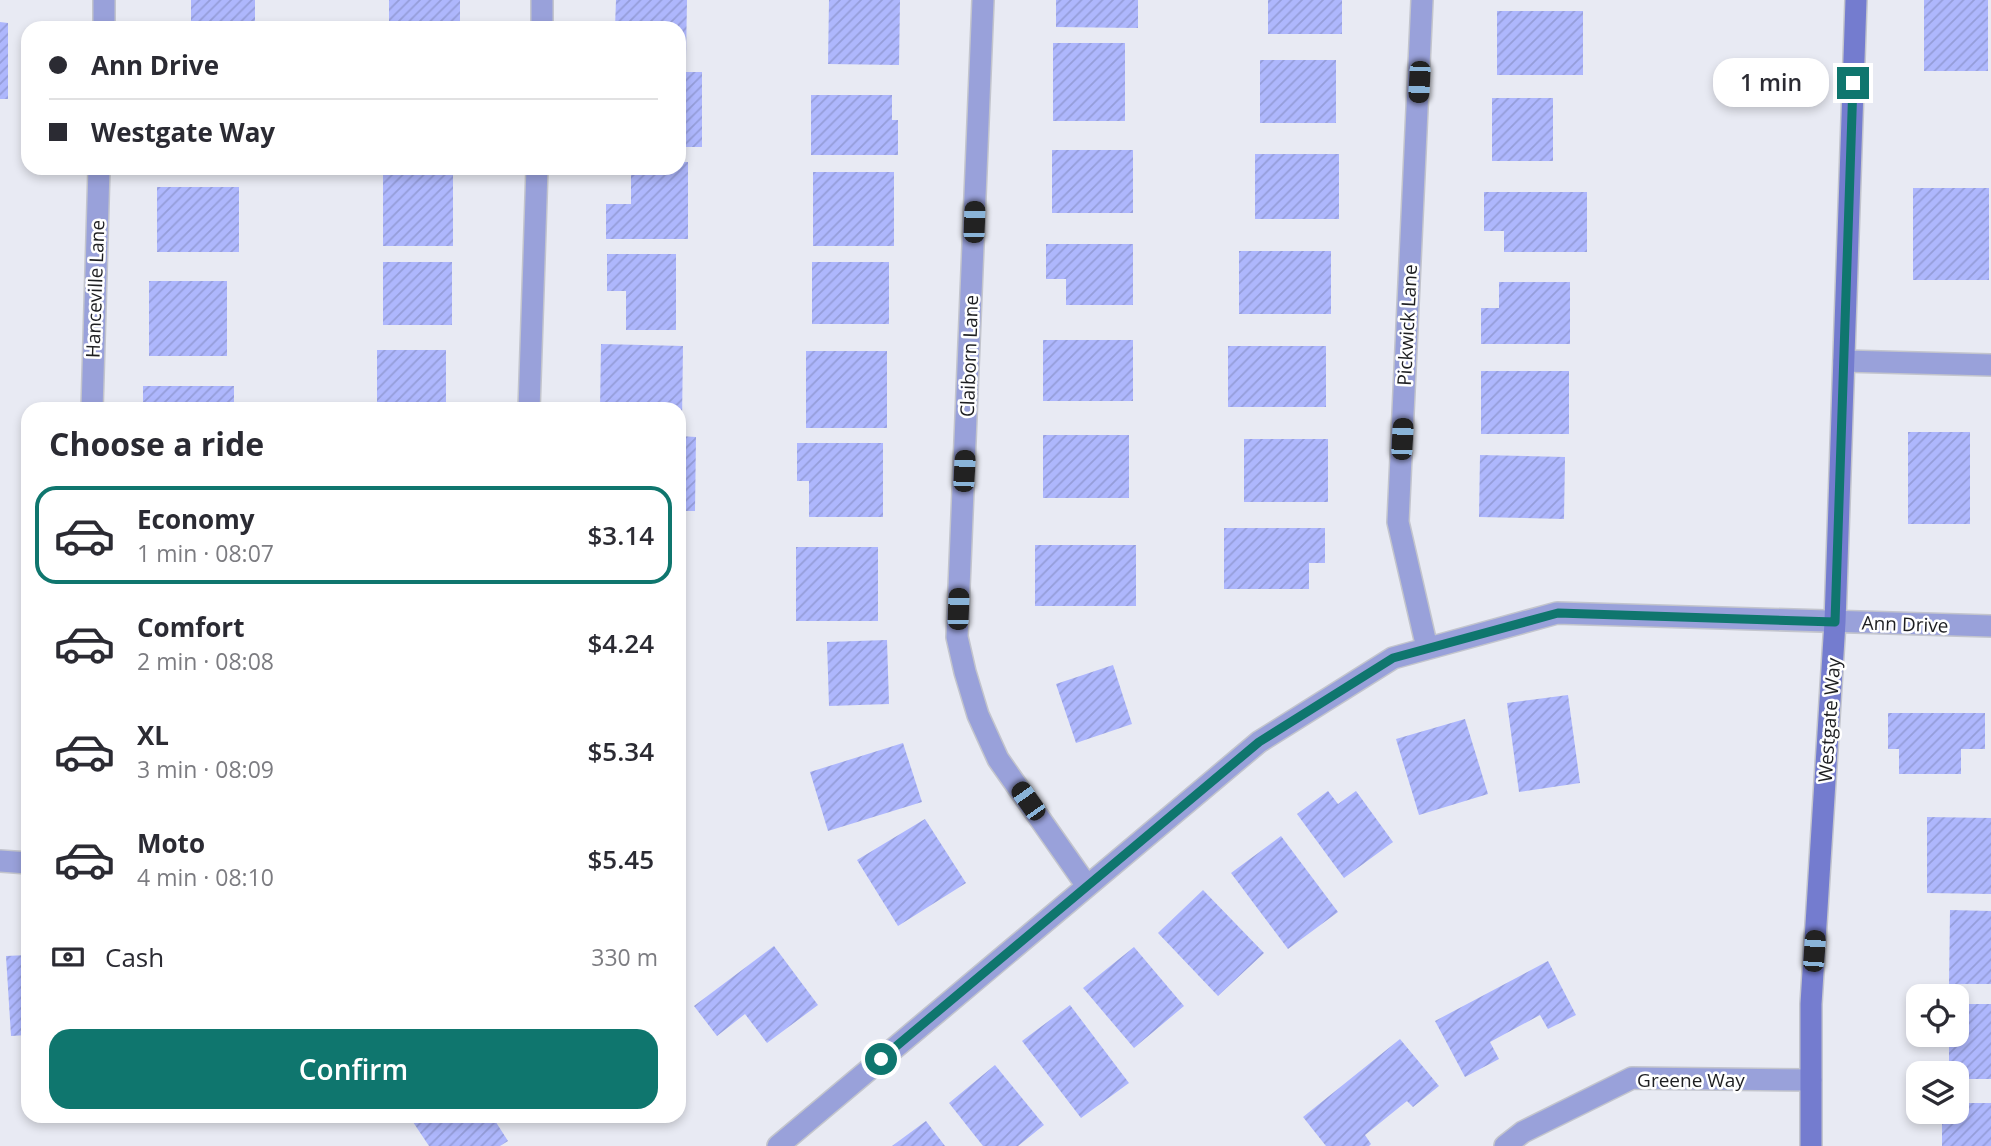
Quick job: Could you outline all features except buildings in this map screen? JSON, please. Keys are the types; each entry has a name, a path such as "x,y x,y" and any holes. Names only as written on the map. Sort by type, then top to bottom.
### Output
{"street":[{"path":"104,0 104,21"},
{"path":"541,21 542,0"},
{"name":"Claiborn Lane","path":"984,0 957,637 978,715 998,759 1087,886"},
{"name":"Pickwick Lane","path":"1422,0 1398,522 1427,648"},
{"name":"Westgate Way","path":"1811,1146 1811,1004 1835,622 1856,0"},
{"name":"Hanceville Lane","path":"92,402 99,175"},
{"path":"529,402 537,175"},
{"path":"1844,361 1991,365"},
{"name":"Ann Drive","path":"778,1146 1259,742 1393,658 1558,613 1991,626"},
{"path":"0,861 21,862"},
{"name":"Greene Way","path":"1505,1146 1523,1132 1632,1078 1811,1080"}],"route":[{"path":"881,1059 1259,742 1393,658 1558,613 1835,622 1853,83"}]}
